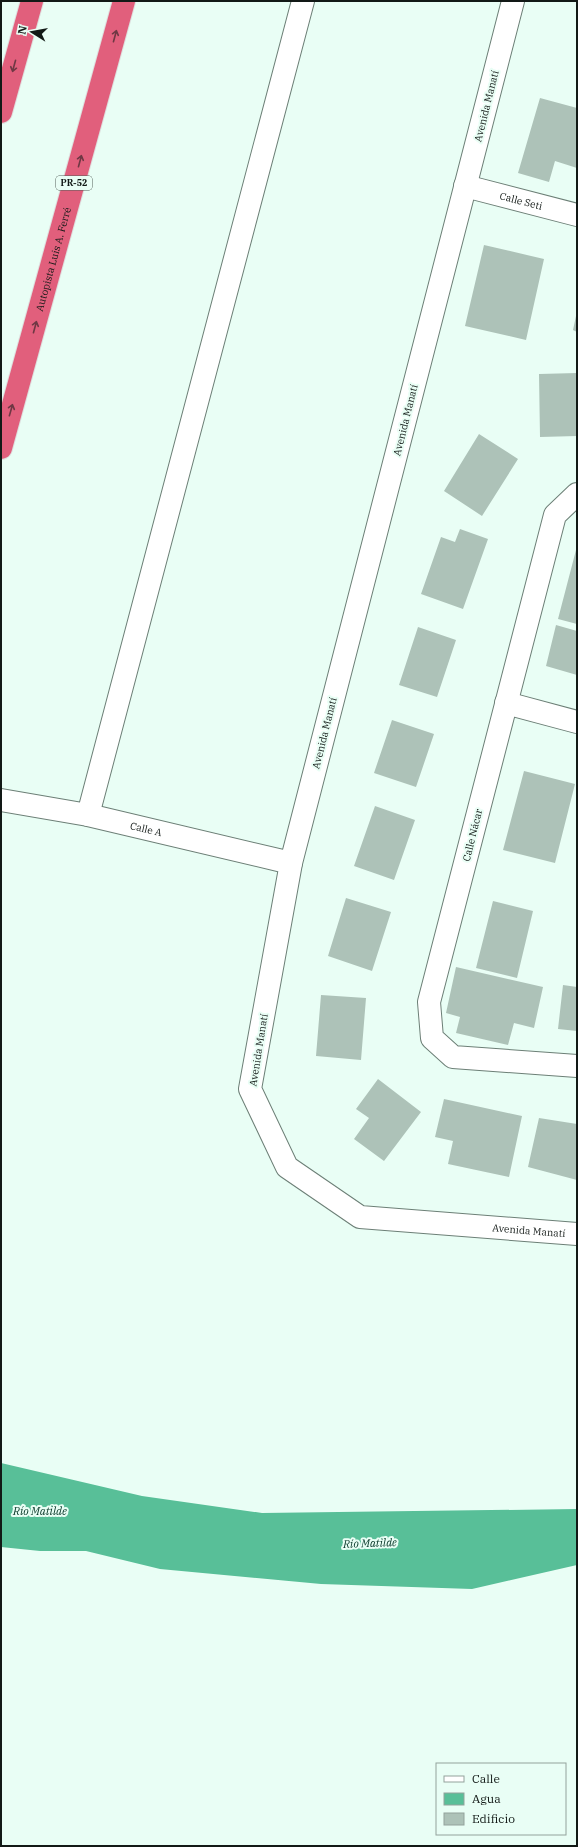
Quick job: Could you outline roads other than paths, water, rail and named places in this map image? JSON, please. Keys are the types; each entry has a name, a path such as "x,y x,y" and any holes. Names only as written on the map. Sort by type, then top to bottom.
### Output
{"highway":[{"path":"1,112 32,1"},
{"name":"Autopista Luis A. Ferré","path":"1,448 124,1"}],"street":[{"path":"88,815 303,1"},
{"name":"Avenida Manatí","path":"513,1 290,863 250,1089 287,1167 360,1217 577,1234"},
{"name":"Calle Seti","path":"465,186 577,215"},
{"name":"Calle Nácar","path":"577,494 555,515 429,1002 432,1038 453,1057 577,1066"},
{"path":"506,703 577,722"},
{"name":"Calle A","path":"1,800 88,815 290,863"}],"water":[{"name":"Río Matilde","path":"1,1463 142,1496 262,1513 577,1509 577,1565 472,1589 321,1584 160,1569 86,1551 40,1551 1,1547"}]}
